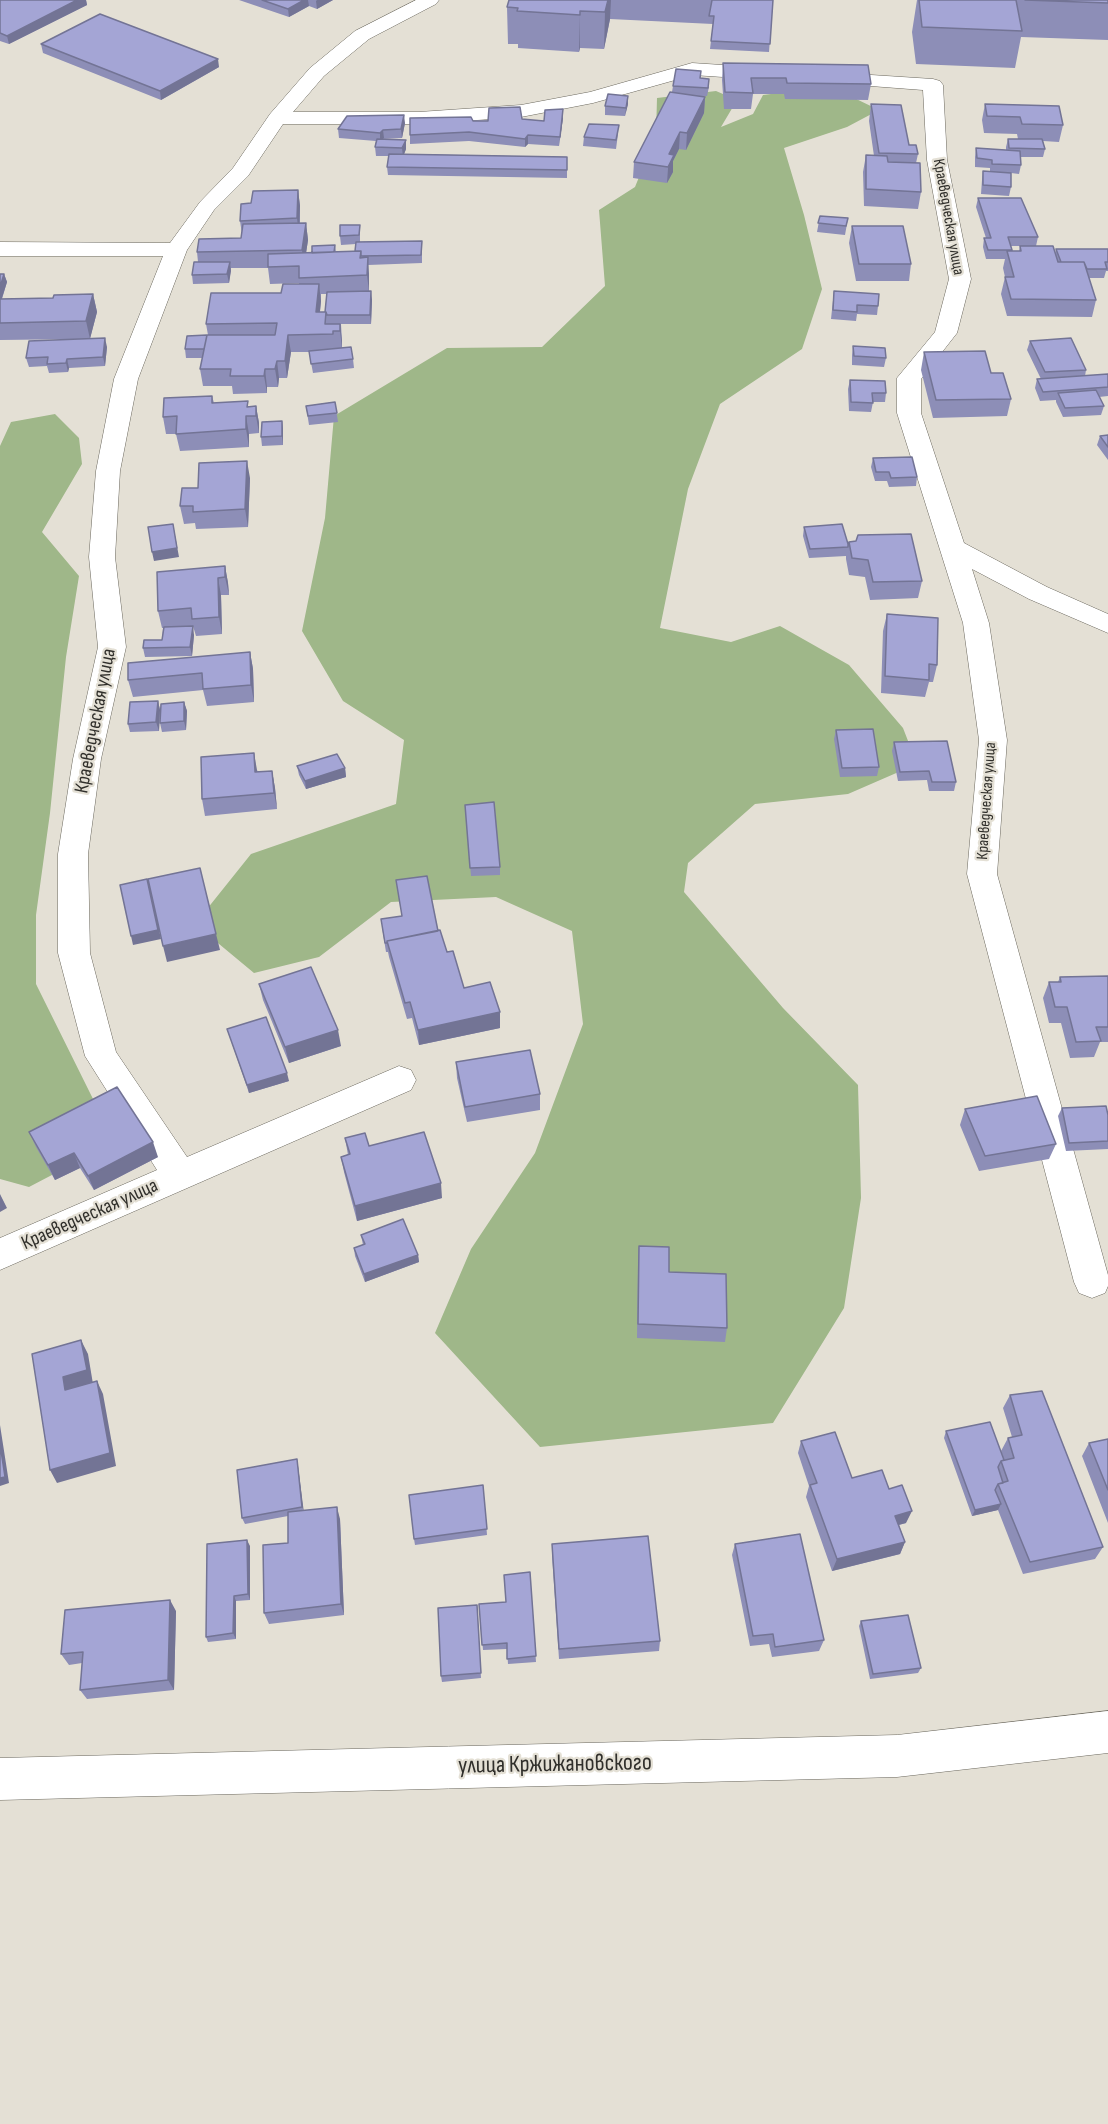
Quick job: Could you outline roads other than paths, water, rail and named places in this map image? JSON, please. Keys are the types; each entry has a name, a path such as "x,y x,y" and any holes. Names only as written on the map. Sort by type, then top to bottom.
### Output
{"street":[{"name":"Краеведческая улица","path":"180,1175 100,1056 74,953 73,865 87,759 112,647 102,557 108,471 126,379 176,250 207,206 241,172 277,118 317,72 362,34 430,0"},
{"path":"277,118 419,118 520,111 593,97 664,75 692,69 784,75"},
{"name":"Краеведческая улица","path":"807,77 933,85 937,160 960,279 946,333 909,378 909,413 975,623 993,740 982,874 1092,1282"},
{"path":"0,249 176,250"},
{"path":"952,549 1038,593 1108,624"},
{"name":"Краеведческая улица","path":"0,1254 399,1080"},
{"name":"улица Кржижановского","path":"0,1779 897,1756 1108,1732"}]}
